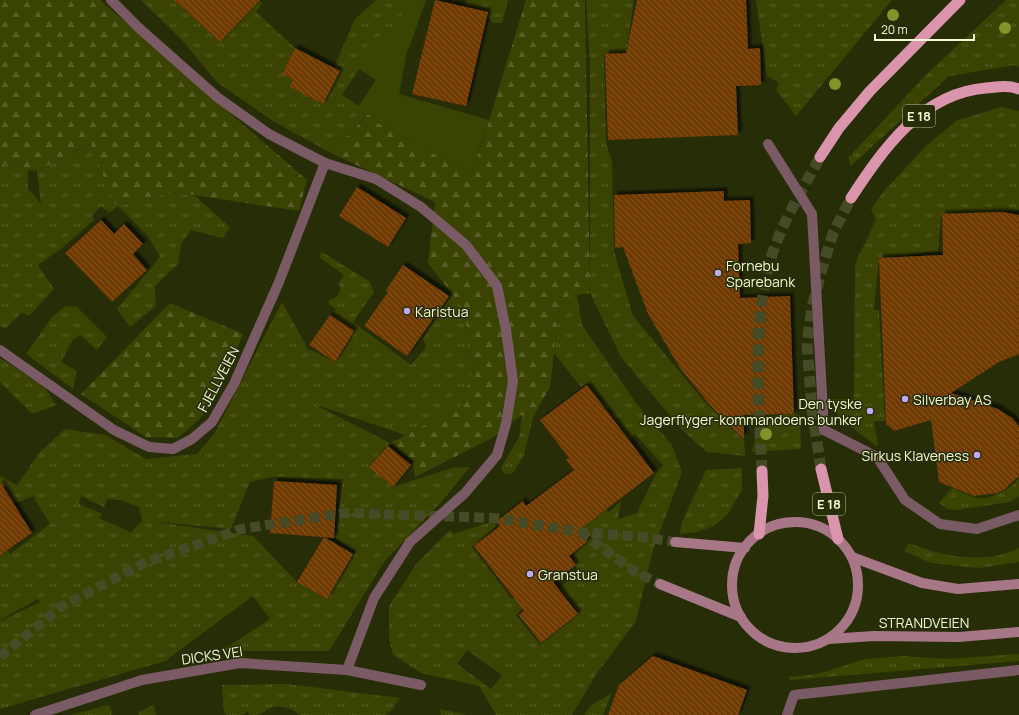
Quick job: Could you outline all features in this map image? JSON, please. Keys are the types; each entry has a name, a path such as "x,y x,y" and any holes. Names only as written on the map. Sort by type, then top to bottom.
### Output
{"highway":[{"path":"820,157 839,128 870,91 960,0"},
{"name":"E 18","path":"851,198 871,167 897,133 933,104 973,89 1010,86 1019,89"},
{"name":"E 18","path":"821,469 838,539"},
{"path":"760,534 763,496 762,471"}],"main road":[{"path":"791,522 808,524 825,530 838,539 852,557 858,579 856,602 846,623 830,639 816,645 802,648 788,648 773,644 760,638 749,628 741,617 735,604 732,589 737,561 745,548 760,534 774,526 791,522"},
{"path":"675,542 745,548"},
{"path":"852,557 922,583 958,589 1019,584"},
{"path":"660,584 741,617"},
{"name":"STRANDVEIEN","path":"830,639 874,636 959,637 1019,632"}],"street":[{"path":"111,0 139,28 217,97 269,134 325,163 376,179 422,207 466,245 497,286 506,330 513,381 506,424 497,455 465,493 410,542 374,598 347,670"},
{"path":"768,144 812,214 824,430 877,457 905,500 940,524 977,529 1019,516"},
{"name":"FJELLVEIEN","path":"0,350 114,430 149,447 173,449 192,439 212,422 234,384 279,282 325,163"},
{"name":"DICKS VEI","path":"35,715 142,680 240,663 347,670 421,685"},
{"path":"787,715 794,695 1019,670"}],"green space":[{"path":"0,0 100,0 307,180 299,211 174,192 118,206 113,201 91,143 37,171 28,170 9,161 0,170"},
{"path":"141,0 174,0 220,42 259,0 262,3 256,12 295,48 282,74 293,80 290,87 323,104 339,71 334,67 355,19 376,0 426,0 407,50 399,94 378,123 367,114 331,153 273,121 217,82 182,40","holes":["359,69 376,80 359,106 342,95"]},
{"path":"412,0 426,0 407,50 399,94 489,120 471,174 378,123 359,106 376,80 354,65 373,38 387,34"},
{"path":"467,0 508,0 502,23 493,23 488,16 488,11 465,5"},
{"path":"526,0 585,0 590,293 560,298 550,387 533,417 521,415 494,437 415,477 412,460 390,443 460,407 474,368 469,355 465,310 428,263 435,202 331,153 368,114 378,123 471,174"},
{"path":"586,0 634,0 626,52 604,54 606,142 612,162 614,251 633,316 704,401 744,440 745,456 707,452 683,431 621,357 590,293 590,65"},
{"path":"756,0 892,0 796,116 776,90 779,83 767,76"},
{"path":"1006,0 1019,0 1019,67 1016,65 949,76 851,166 848,158 928,73"},
{"path":"1001,107 1019,111 1019,210 941,217 938,251 879,258 874,310 879,310 885,421 874,421 878,447 839,418 831,399 854,399 855,264 876,220 871,209 884,191 927,145 956,121"},
{"path":"92,143 113,201 118,205 174,192 195,196 230,227 223,238 191,230 181,244 178,264 155,286 156,306 130,327 117,309 160,257 148,236 118,206 109,213 101,206 92,216 94,220 62,248 38,265 54,289 29,316 22,312 5,329 0,326 0,170 9,161 28,170 28,189 41,204 37,171"},
{"path":"322,252 369,281 374,292 353,322 411,365 426,347 423,339 453,294 465,310 469,355 474,368 460,408 405,435 314,404 390,443 369,467 393,487 452,468 470,467 441,502 384,562 329,651 221,651 270,619 253,596 165,661 0,709 0,621 40,602 38,599 0,620 0,553 6,549 10,554 50,524 33,496 14,504 0,513 0,476 17,485 40,452 65,429 105,435 146,459 197,454 214,434 282,302 309,351 311,350 335,362 354,331 332,316 336,309 329,304 329,300 334,299 338,294 341,288 338,284 344,275 319,257","holes":["272,477 343,479 336,539 355,552 327,599 297,582 253,536 149,521 231,529 250,482","81,496 104,507 107,499 121,500 139,507 142,521 129,534 130,532 99,518 102,514 79,504"]},
{"path":"577,295 582,325 636,403 672,445 682,472 652,553 636,621 595,676 572,715 496,715 479,686 421,673 393,655 389,639 389,606 417,563 450,530 453,534 494,521 496,526 472,547 512,599 519,599 524,607 516,615 540,645 579,614 560,588 577,571 573,556 589,542 580,528 605,508 609,512 621,501 618,519 637,513 656,474 663,465 635,434 630,440 587,383 581,387 554,353 560,298","holes":["467,650 502,675 491,689 457,664"]},
{"path":"170,303 243,334 219,393 198,421 177,438 146,437 81,394"},
{"path":"66,306 77,307 107,337 97,350 80,335 72,341 61,362 77,371 73,389 26,354 52,317"},
{"path":"0,358 44,386 56,405 32,414 0,382"},
{"path":"794,414 800,415 801,449 752,452 761,417"},
{"path":"522,415 533,417 524,455 513,473 504,474 501,468 519,437"},
{"path":"742,468 742,490 727,515 714,526 697,532 680,534 682,522 706,470"},
{"path":"1019,477 1019,496 1010,502 956,510 948,509 939,503 952,488 972,496 984,498 995,495 1007,489"},
{"path":"909,543 936,552 978,558 1006,553 1019,548 1019,562 978,568 931,563 904,551"},
{"path":"1019,654 1019,661 790,680 788,677 818,674 865,659 903,656 947,659"},
{"path":"287,684 400,698 392,710 385,715 300,715 291,709 284,707 274,707 255,715 250,715 247,712 242,715 227,715 224,712 222,685"},
{"path":"612,693 603,715 584,715 590,706"},
{"path":"108,705 113,713 111,715 71,715"},
{"path":"154,705 156,715 139,715 138,712"},
{"path":"440,709 467,715 441,715"}],"building":[{"path":"174,0 260,0 220,42"},
{"path":"435,0 488,12 466,106 412,94"},
{"path":"637,0 746,0 748,49 760,48 761,85 736,86 738,135 608,140 605,54 626,53"},
{"path":"295,48 340,71 323,104 290,87 293,80 282,74"},
{"path":"357,187 406,218 388,247 339,216"},
{"path":"724,191 724,201 750,200 751,243 738,244 740,298 790,296 794,414 744,415 744,439 710,405 680,368 648,314 623,247 615,248 614,195"},
{"path":"1002,212 1019,215 1019,354 999,362 951,393 998,409 1012,418 1019,426 1019,476 1005,489 998,493 974,496 939,482 931,420 894,431 886,424 879,258 943,255 942,214"},
{"path":"101,220 114,234 124,224 143,244 133,254 147,270 112,302 65,253"},
{"name":"Karistua","path":"403,265 449,296 407,356 364,326 388,292 386,290"},
{"path":"330,315 354,331 335,362 309,345"},
{"path":"587,385 654,473 579,530 588,541 569,556 576,565 553,582 578,614 541,643 519,615 524,611 474,546 500,526 497,521 523,501 526,506 574,470 566,460 569,458 540,420"},
{"path":"388,446 411,465 393,487 369,467"},
{"path":"274,481 337,485 334,538 270,533"},
{"path":"0,482 32,533 0,555"},
{"path":"324,537 353,554 327,599 297,582"},
{"path":"653,656 747,690 738,715 608,715 619,685"}],"tunnel":[{"path":"762,471 758,367 760,315 764,290 773,251 785,223 820,157"},
{"path":"821,469 812,409 807,344 812,307 822,269 833,233 851,198"},
{"path":"0,657 61,607 144,563 241,529 345,513 495,518 580,532 642,537 675,542"},
{"path":"580,532 634,571 660,584"}],"place":[{"name":"Fornebu Sparebank","path":"718,273"},
{"name":"Karistua","path":"407,311"},
{"name":"Silverbay AS","path":"905,399"},
{"name":"Den tyske Jagerflyger-kommandoens bunker","path":"870,411"},
{"name":"Sirkus Klaveness","path":"977,455"},
{"name":"Granstua","path":"530,574"}]}
